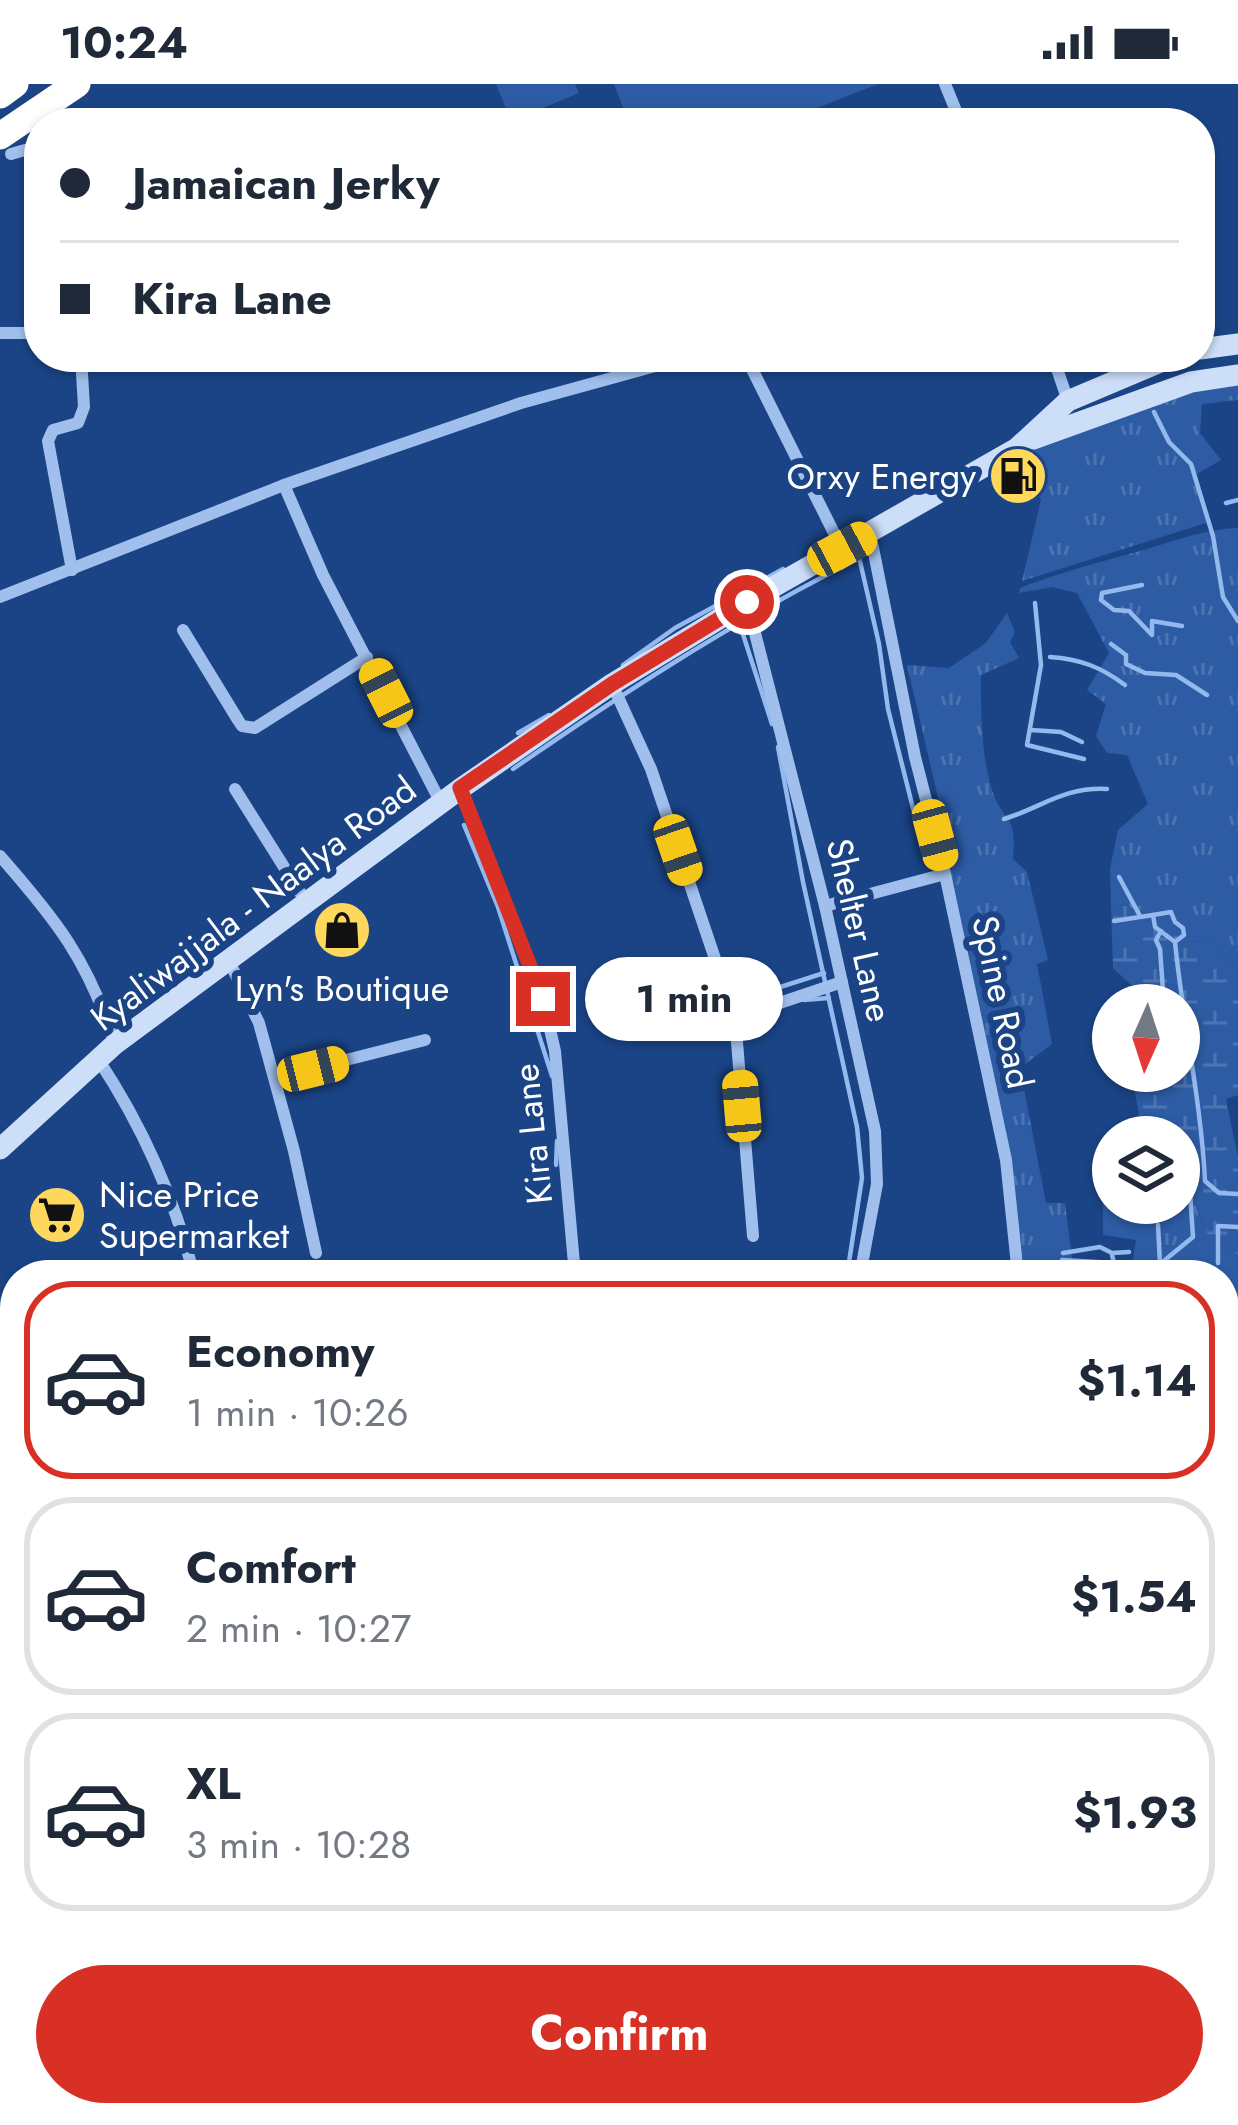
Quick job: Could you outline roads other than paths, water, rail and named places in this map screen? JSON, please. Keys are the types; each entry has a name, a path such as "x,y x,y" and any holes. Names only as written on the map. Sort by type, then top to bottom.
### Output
{"highway":[{"path":"0,95 15,84"},
{"path":"49,108 77,84"}],"main road":[{"name":"Kyaliwajjala - Naalya Road","path":"0,1148 106,1052 460,788 842,549 1027,441 1068,401 1137,372"},
{"path":"1027,441 1191,382 1238,375"}],"street":[{"path":"72,570 48,441 53,430 78,424 84,415 82,372"},
{"path":"0,597 284,485 521,404 635,372"},
{"path":"754,372 842,549"},
{"path":"1058,372 1068,401"},
{"path":"284,485 323,575 441,803"},
{"name":"Spine Road","path":"870,533 1006,1160 1016,1260"},
{"name":"Shelter Lane","path":"750,610 825,907 832,984 879,1164 863,1260"},
{"path":"183,630 238,720 248,728 367,657"},
{"path":"615,693 651,769 735,1018 753,1236"},
{"name":"Kira Lane","path":"460,788 543,999 555,1051 574,1260"},
{"path":"235,789 306,902"},
{"path":"0,856 61,926 99,995 106,1052 165,1179 189,1260"},
{"path":"825,907 945,874"},
{"path":"227,959 259,1023 316,1253"},
{"path":"735,1018 832,984"},
{"path":"275,1078 425,1040"}],"waterway":[{"path":"1154,412 1169,442 1191,464 1213,536 1223,597 1238,621"},
{"path":"1226,503 1238,500"},
{"path":"841,568 859,557 888,709 917,824"},
{"path":"623,665 675,628 783,569"},
{"path":"513,769 670,665 834,571"},
{"path":"1142,585 1102,593 1101,600 1114,610 1129,611 1152,635 1152,621 1182,626"},
{"path":"1035,603 1041,665 1027,745 1084,759"},
{"path":"739,622 772,724"},
{"path":"1111,644 1126,655 1126,664 1145,673 1176,675 1207,695"},
{"path":"1050,657 1090,665 1125,685"},
{"path":"518,733 549,715"},
{"path":"1031,730 1061,732 1082,742"},
{"path":"778,747 857,1127 862,1178 849,1260"},
{"path":"1004,819 1065,794 1107,789"},
{"path":"464,825 498,907 552,1076"},
{"path":"1119,877 1140,916"},
{"path":"1175,942 1155,927 1153,915 1171,912 1183,928 1184,935 1175,942 1205,1181 1219,1193 1238,1194"},
{"path":"1114,921 1153,915"},
{"path":"1161,931 1156,940 1162,984"},
{"path":"746,998 824,973"},
{"path":"804,1000 829,998"},
{"path":"755,1021 771,1011"},
{"path":"556,1165 557,1141"},
{"path":"1165,1260 1193,1237 1192,1224"},
{"path":"1158,1225 1160,1260"},
{"path":"1218,1260 1218,1226 1238,1227"},
{"path":"1063,1253 1100,1247 1112,1253 1129,1252"},
{"path":"1112,1255 1113,1260"}],"place":[{"name":"Orxy Energy","path":"1018,476"},
{"name":"Lyn's Boutique","path":"342,930"},
{"name":"Nice Price Supermarket","path":"57,1215"}]}
